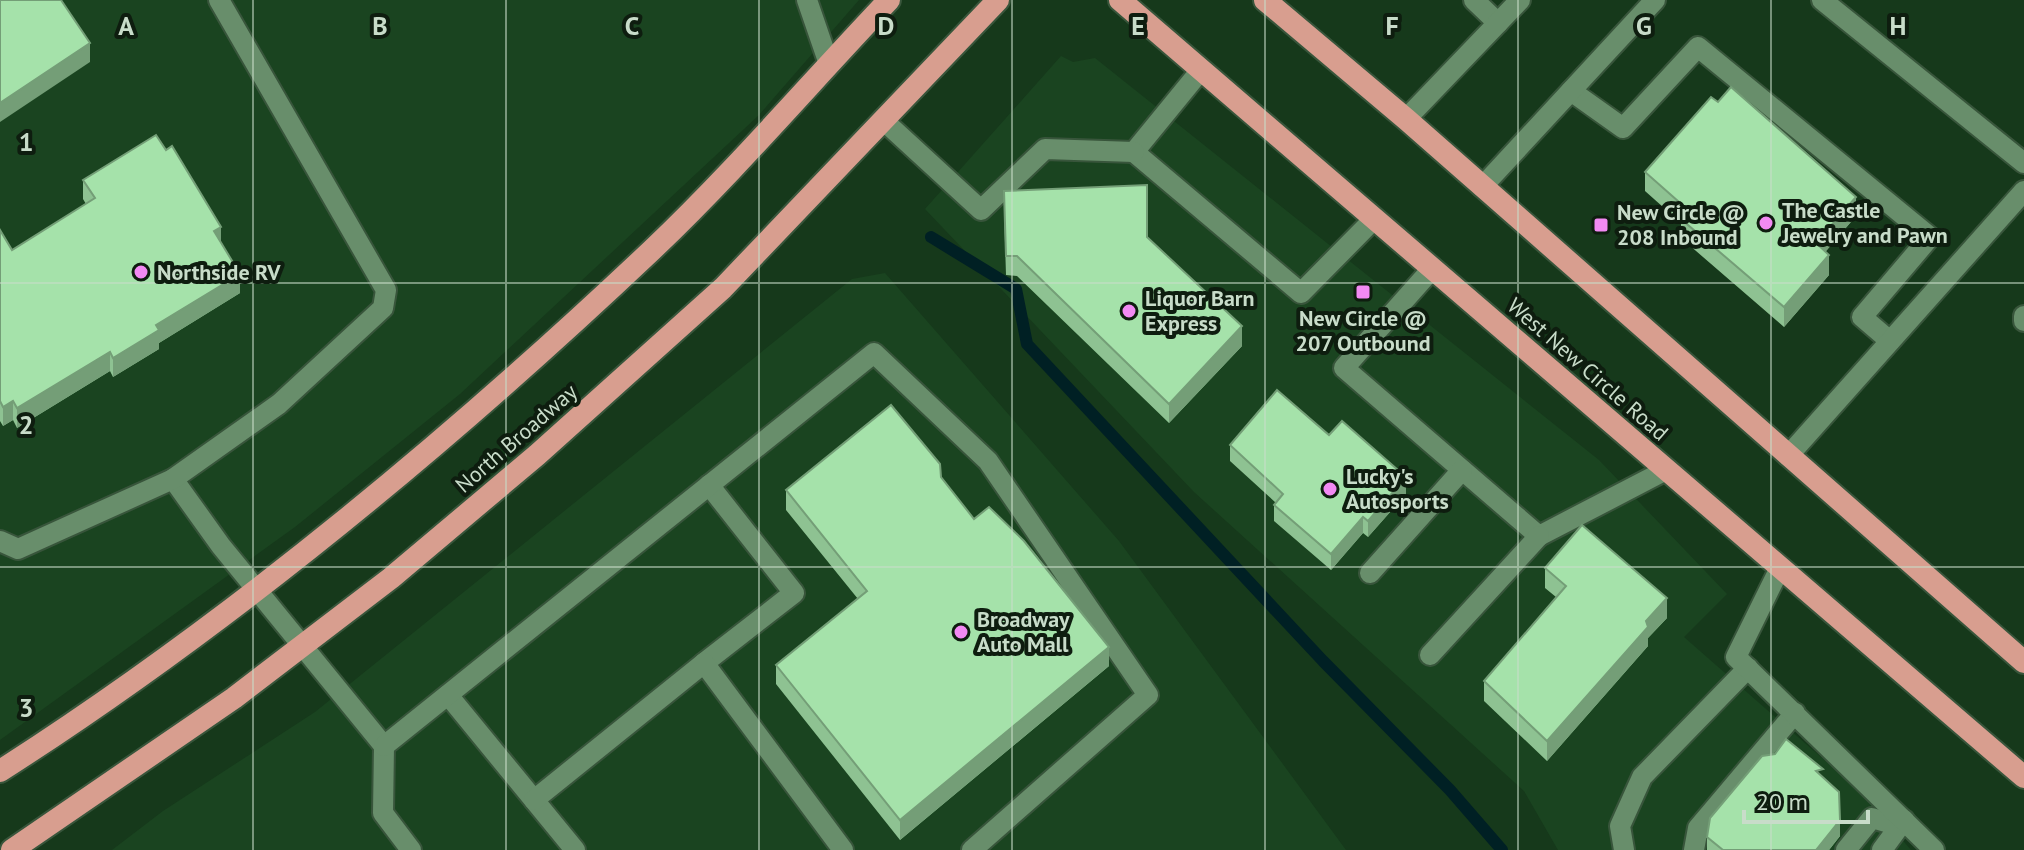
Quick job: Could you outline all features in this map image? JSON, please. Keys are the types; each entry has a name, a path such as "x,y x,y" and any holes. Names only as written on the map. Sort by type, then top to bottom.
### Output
{"highway":[{"name":"North Broadway","path":"12,850 221,707 305,644 391,578 537,455 723,288 998,0"},
{"name":"West New Circle Road","path":"1120,0 2024,777"},
{"path":"1265,0 1406,119 2024,662"},
{"path":"0,771 178,649 257,589 452,429 653,249 885,2"}],"street":[{"path":"0,541 18,549 173,479 279,404 383,308 386,290 219,0"},
{"path":"807,0 829,64"},
{"path":"1474,0 1498,23"},
{"path":"1406,119 1520,0"},
{"path":"1482,187 1655,0"},
{"path":"1822,0 2024,163"},
{"path":"1571,91 1623,128 1698,47 1930,237 1862,317 1890,341"},
{"path":"1134,152 1201,70"},
{"path":"883,120 981,210 1045,149 1134,152 1301,293 1374,219"},
{"path":"1788,456 2024,191"},
{"path":"1431,270 1344,368 1539,536"},
{"path":"384,746 874,353 988,461 1148,695 972,850"},
{"path":"1370,573 1462,470"},
{"path":"1430,655 1539,536 1666,470"},
{"path":"173,479 384,746 383,813 411,850"},
{"path":"534,800 794,593 709,485"},
{"path":"1780,568 1736,657 1902,823 1934,850"},
{"path":"704,663 843,850"},
{"path":"1624,850 1620,826 1642,777 1748,668"},
{"path":"448,695 575,850"},
{"path":"1694,850 1698,828 1795,713"},
{"path":"1846,850 1872,818 1902,823"},
{"path":"1882,850 1902,823"}],"shaded area":[{"path":"0,0 859,0 759,115 460,394 295,527 0,740"},
{"path":"1061,56 1073,62 1095,58 1599,460 1727,594 1684,637 1862,793 1911,850 1558,850 1524,791 1194,492 925,209"},
{"path":"885,273 1119,541 1346,850 112,850 163,811 315,712 852,279"}],"building":[{"path":"0,0 61,0 90,43 0,103"},
{"name":"The Castle Jewelry and Pawn","path":"1731,87 1856,197 1816,243 1829,255 1784,307 1681,219 1688,210 1645,172 1711,97 1718,102"},
{"name":"Northside RV","path":"156,135 166,150 172,146 221,227 214,231 240,274 156,325 159,330 113,358 110,352 17,408 13,401 3,407 0,401 0,230 12,250 95,198 83,180"},
{"name":"Liquor Barn Express","path":"1147,185 1147,237 1242,326 1169,404 1017,256 1006,256 1004,191"},
{"name":"Lucky's Autosports","path":"1277,390 1329,435 1342,421 1406,477 1368,521 1363,517 1331,554 1274,505 1283,494 1230,445"},
{"name":"Broadway Auto Mall","path":"891,405 940,464 941,477 974,519 989,507 1024,541 1109,647 900,820 776,665 867,591 786,490"},
{"path":"1582,525 1667,598 1646,621 1648,627 1547,741 1484,681 1566,586 1545,568"},
{"path":"1786,739 1823,769 1816,771 1839,792 1840,820 1816,850 1723,850 1707,837 1710,818 1762,756 1775,754"}],"waterway":[{"path":"931,237 1016,289 1027,344 1323,661 1450,790 1502,850"}],"place":[{"name":"The Castle Jewelry and Pawn","path":"1766,223"},
{"name":"New Circle @ 208 Inbound","path":"1601,225"},
{"name":"Northside RV","path":"141,272"},
{"name":"New Circle @ 207 Outbound","path":"1363,292"},
{"name":"Liquor Barn Express","path":"1129,311"},
{"name":"Lucky's Autosports","path":"1330,489"},
{"name":"Broadway Auto Mall","path":"961,632"}]}
